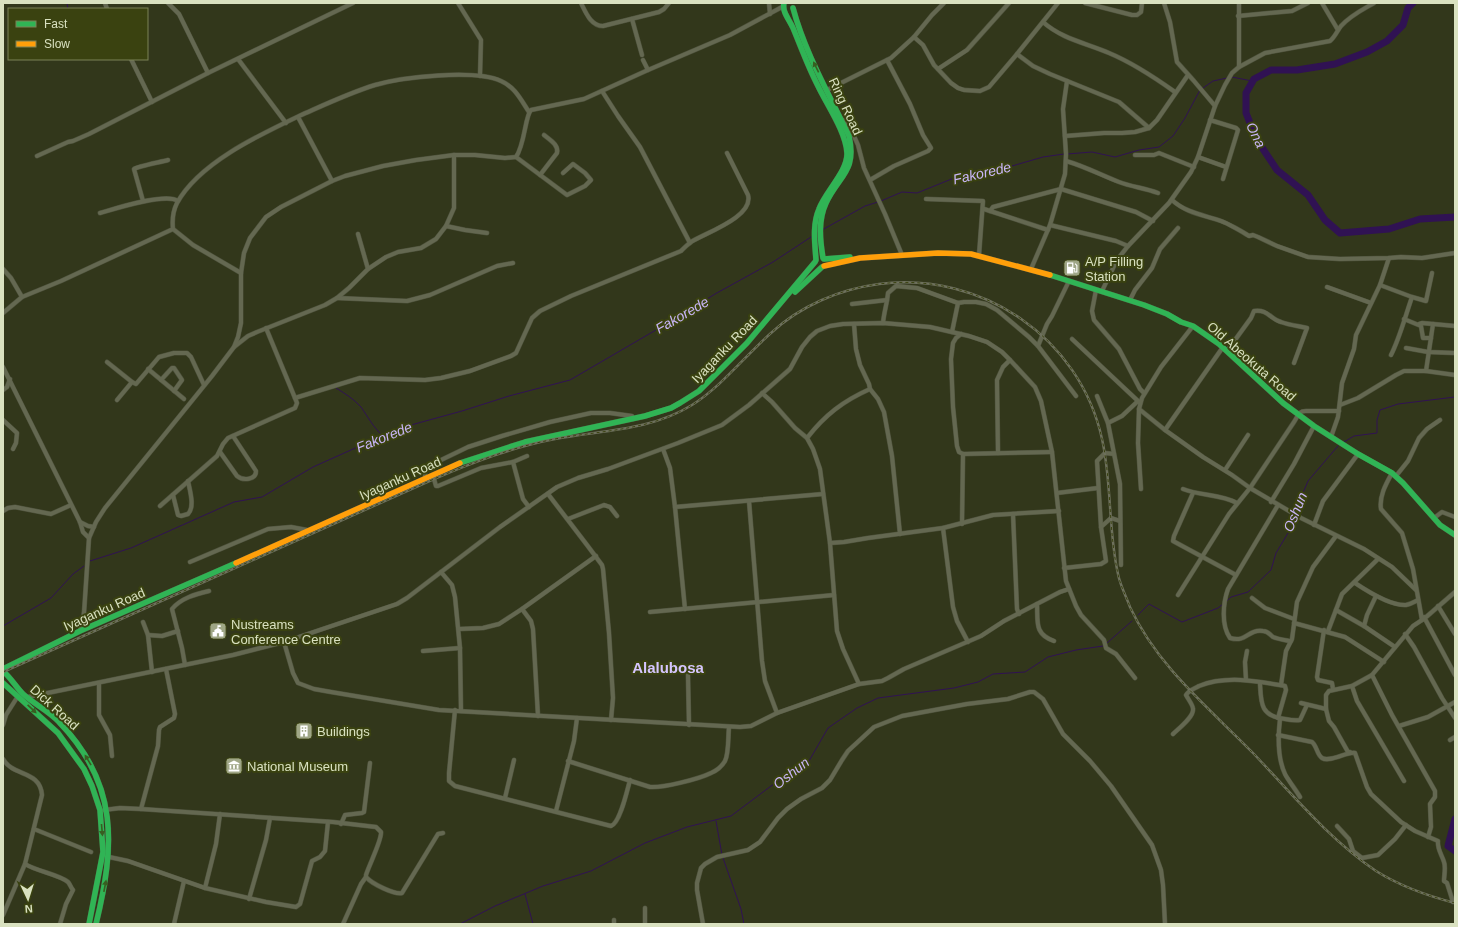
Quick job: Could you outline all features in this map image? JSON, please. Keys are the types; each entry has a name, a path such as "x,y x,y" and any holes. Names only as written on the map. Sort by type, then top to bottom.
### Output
{"main road":[{"path":"784,7 789,12 792,5"},
{"name":"Ring Road","path":"792,5 800,33 849,136 851,144 852,157 850,164 844,177 826,204 820,222 820,237 824,258"},
{"name":"Ring Road","path":"784,7 817,85 842,134 847,153 842,171 826,194 818,210 814,236 816,261"},
{"name":"Old Abeokuta Road","path":"823,267 860,258 953,252 979,255 1031,269 1130,300 1167,314 1181,322 1193,326 1225,349 1283,403 1314,426 1345,447 1394,475 1408,487 1444,528 1455,535"},
{"path":"819,257 824,258 826,262 823,267 818,267 816,261 819,257"},
{"name":"Old Abeokuta Road","path":"824,258 860,258"},
{"name":"Iyaganku Road","path":"3,670 80,631 466,460 507,447 633,419 671,408 699,391 709,382 786,298 816,261"},
{"name":"Iyaganku Road","path":"786,298 802,287 823,267"},
{"name":"Dick Road","path":"3,670 23,698 58,733 84,770 92,786 100,810 103,852 88,924"},
{"name":"Dick Road","path":"3,683 23,698 55,718 76,742 94,771 101,787 107,810 110,838 105,886 96,924"}],"street":[{"path":"168,3 174,5 208,73"},
{"path":"37,156 89,134 208,73 353,3"},
{"path":"458,3 481,40 480,76"},
{"path":"581,3 588,17 599,26 659,12 669,3"},
{"path":"769,3 770,14"},
{"path":"827,90 887,60 900,51 944,3"},
{"path":"938,69 966,50 1009,3"},
{"path":"914,37 923,45 938,69 958,88 980,91 989,87 1058,3"},
{"path":"1085,3 1137,15 1141,12 1142,3"},
{"path":"1164,3 1170,22 1175,58 1179,65 1215,106"},
{"path":"1239,3 1239,67"},
{"path":"1238,16 1292,11 1308,3"},
{"path":"1322,3 1338,30"},
{"path":"1144,393 1140,389 1119,349 1094,320 1092,311 1099,291 1114,264 1128,246 1172,200 1194,166 1215,106 1229,77 1239,67 1265,53 1330,41 1333,39 1338,30 1353,15 1371,4"},
{"path":"529,112 535,109 584,99 730,35 784,7"},
{"path":"632,19 648,70"},
{"path":"1043,22 1060,34 1109,52 1130,63 1158,79 1175,92"},
{"path":"1017,54 1033,66 1119,102 1149,128"},
{"path":"238,59 286,123"},
{"path":"131,60 152,102"},
{"path":"870,180 928,151 931,148 923,135 910,104 887,60"},
{"path":"1065,136 1135,132 1149,128 1157,120 1188,75"},
{"path":"173,230 174,210 178,201 196,180 217,161 241,146 298,117 352,93 393,81 436,76 480,76 492,78 507,84 519,96 529,112 523,143 516,157"},
{"path":"1031,269 1050,225 1062,190 1066,161 1063,109 1067,81"},
{"path":"602,91 640,147 690,243"},
{"path":"298,117 332,181"},
{"path":"841,119 850,127 858,145 864,168 902,255"},
{"path":"1210,120 1237,129 1223,179"},
{"path":"540,175 558,150 557,147 544,135"},
{"path":"295,398 360,378 425,380 441,378 503,359 516,353 532,318 540,311 570,296 667,257 728,223 744,210 749,199 748,195 727,153"},
{"path":"1135,154 1159,154 1194,166"},
{"path":"80,631 84,613 89,538 109,503 234,347 248,336 325,305 337,298 350,288 368,269 386,257 392,254 425,247 436,239 446,226 455,204 454,155"},
{"path":"234,347 241,323 241,274 246,246 261,222 272,212 281,207 345,176 388,165 454,155 475,155 505,158 516,157 567,196 585,186 591,180 585,173 573,164 563,173"},
{"path":"1198,156 1226,166"},
{"path":"143,202 134,169 138,166 151,165 168,160"},
{"path":"1066,161 1130,186 1146,188 1158,193"},
{"path":"990,211 993,207 1062,190 1136,212 1153,221"},
{"path":"100,213 143,202 171,198 178,201"},
{"path":"926,199 982,200 984,203 984,209 979,255"},
{"path":"1172,200 1184,208 1202,216 1222,221 1249,236 1254,235 1286,250 1308,258 1389,258 1401,256 1422,258 1455,253"},
{"path":"984,209 1048,230"},
{"path":"1050,225 1116,241 1128,246"},
{"path":"446,226 487,233"},
{"path":"1130,300 1135,290 1152,268 1160,249 1178,228"},
{"path":"173,230 189,242 241,274"},
{"path":"3,313 22,297 173,230"},
{"path":"358,234 368,269"},
{"path":"1331,438 1339,411 1342,383 1354,349 1356,335 1380,285 1389,258"},
{"path":"337,298 407,301 430,295 502,264 514,263"},
{"path":"3,269 11,278 22,297"},
{"path":"1380,285 1412,297 1426,300 1432,273"},
{"path":"1038,346 1047,324 1069,281"},
{"path":"883,322 888,293 896,286 916,288 958,303 976,302 986,304 997,310 1038,346 1076,396"},
{"path":"1327,287 1371,303"},
{"path":"1391,355 1398,340 1412,297"},
{"path":"852,304 887,300"},
{"path":"952,332 958,303"},
{"path":"1165,430 1225,349 1251,318 1254,311 1259,310 1265,312 1279,322 1307,328 1294,363"},
{"path":"1404,320 1419,324 1455,326"},
{"path":"3,725 5,714 23,698 217,659 284,642 397,604 557,487 568,481 663,448 722,425 749,405 790,369 802,347 817,330 830,326 883,322 930,327 987,342 1002,352 1037,391 1045,414 1052,452 1064,568 1069,589 1081,615 1104,640 1106,648 1115,653 1135,678"},
{"path":"854,324 857,358 870,389 882,405 889,432 900,534"},
{"path":"1419,324 1422,328 1422,338 1431,338"},
{"path":"1426,371 1433,324"},
{"path":"1108,423 1122,416 1139,402 1161,368 1193,326"},
{"path":"160,506 220,452 223,444 233,436 291,410 296,406 295,398 266,328"},
{"path":"961,334 956,338 952,350 951,369 953,407 959,452 963,454 1052,452"},
{"path":"1072,339 1139,402 1138,443 1141,489"},
{"path":"1406,348 1428,352 1455,353"},
{"path":"107,362 132,382 137,383 159,357 174,353 187,353 204,385"},
{"path":"998,453 997,380 1003,367 1010,360"},
{"path":"3,367 80,522 83,532 89,538"},
{"path":"161,380 172,368 174,368 182,379 174,391"},
{"path":"148,370 184,399"},
{"path":"1340,405 1358,398 1396,374 1426,371 1455,376"},
{"path":"3,390 7,387 10,379"},
{"path":"117,400 132,382"},
{"path":"807,438 814,429 840,405 854,396 870,389"},
{"path":"3,390 15,391"},
{"path":"762,393 795,428 807,438 817,458 830,543 837,631 843,649 859,684"},
{"path":"1097,396 1108,423 1120,484 1121,565"},
{"path":"1139,409 1203,457 1225,470 1271,502 1364,549 1392,568 1416,590"},
{"path":"1178,595 1203,558 1229,514 1250,488 1298,414 1302,411 1339,411"},
{"path":"425,479 425,470 435,463 462,450 502,436 550,422 591,413 627,415 632,416 633,419"},
{"path":"3,420 17,433 16,443 13,449"},
{"path":"1440,420 1427,429 1419,438 1408,461 1385,486 1381,500 1381,510 1402,533 1413,569 1421,614 1455,675"},
{"path":"1271,502 1294,464 1314,426"},
{"path":"1225,470 1248,435"},
{"path":"220,452 240,479 255,476 256,471 233,436"},
{"path":"663,448 670,468 685,609"},
{"path":"1064,568 1104,563 1106,558 1101,527 1097,461 1105,453 1114,454"},
{"path":"962,524 963,454"},
{"path":"1314,525 1323,500 1358,454"},
{"path":"431,476 434,479 436,486 438,486 481,468 513,462 527,456"},
{"path":"513,462 523,499 529,507"},
{"path":"174,494 178,515 181,516 188,514 191,509 191,503 188,481"},
{"path":"1057,493 1098,488"},
{"path":"1183,489 1194,493 1226,499 1237,504"},
{"path":"1194,493 1173,540 1236,575"},
{"path":"548,494 568,518 602,565 605,578 613,698 611,720"},
{"path":"675,506 823,494"},
{"path":"749,501 764,674 777,713"},
{"path":"3,511 8,508 15,507 51,514 71,505"},
{"path":"568,518 604,505 610,507 618,516"},
{"path":"1278,505 1236,575 1225,598 1224,607 1226,629 1230,638 1241,639 1253,631 1262,630 1268,632 1274,637 1291,641"},
{"path":"830,543 943,528 993,515 1059,511"},
{"path":"1434,518 1442,512 1455,516"},
{"path":"1013,514 1017,609 1019,614"},
{"path":"1101,527 1111,518 1120,520"},
{"path":"80,522 94,527"},
{"path":"190,562 268,530 291,527 307,530"},
{"path":"943,528 955,616 968,642"},
{"path":"1281,685 1286,650 1292,639 1297,602 1313,567 1336,536"},
{"path":"459,629 493,626 522,609 596,556"},
{"path":"1334,689 1332,683 1322,682 1318,680 1317,676 1326,631 1342,594 1378,559"},
{"path":"441,572 448,580 454,591 459,629 461,711"},
{"path":"1355,583 1376,596 1401,604 1407,605 1418,600"},
{"path":"284,642 296,681 302,685 358,697 425,708 461,711 689,725 729,727 751,726 777,713 859,684 882,681 894,676 904,669 968,642 1037,604 1069,589"},
{"path":"185,665 172,609 175,605 195,594 210,591"},
{"path":"1453,902 1447,883 1444,881 1445,864 1437,845 1438,841 1428,837 1397,819 1369,791 1356,753 1348,752 1334,727 1328,721 1326,696 1329,691 1352,686 1372,675 1413,626 1455,594"},
{"path":"650,612 834,595"},
{"path":"1364,626 1367,615 1376,596"},
{"path":"1252,598 1266,608 1294,621 1344,637 1384,662"},
{"path":"1037,604 1038,625 1041,633 1044,637 1054,642"},
{"path":"1438,606 1455,634"},
{"path":"522,609 531,621 534,629 538,716"},
{"path":"1336,610 1364,626 1395,647"},
{"path":"84,613 89,627"},
{"path":"143,622 148,635 152,672"},
{"path":"148,635 162,636 178,630"},
{"path":"1405,634 1455,718"},
{"path":"423,652 460,648"},
{"path":"1246,680 1245,662 1247,651"},
{"path":"141,809 158,746 159,730 174,718 175,714 166,669"},
{"path":"688,675 689,725"},
{"path":"1372,675 1392,715 1435,791 1435,797 1430,804 1431,827 1428,837"},
{"path":"1173,734 1192,715 1193,708 1186,694 1189,690 1215,681 1233,680 1246,680 1285,686 1286,690 1279,718 1278,735 1280,760 1284,772 1300,797"},
{"path":"99,683 99,715 110,735 112,756"},
{"path":"1260,683 1263,708 1267,713 1279,718 1300,720 1307,705"},
{"path":"1352,686 1359,706 1404,781"},
{"path":"703,924 696,890 696,883 701,868 717,857 748,850 760,842 778,818 787,809 826,784 848,751 874,727 902,716 967,704 1008,699 1030,692 1034,692 1043,699 1063,734 1090,761 1110,786 1152,845 1161,870 1165,924"},
{"path":"1399,726 1428,717 1455,702"},
{"path":"1301,703 1326,709"},
{"path":"455,710 449,781 455,786 613,826 624,802 630,780"},
{"path":"556,811 574,741 577,718"},
{"path":"568,761 655,787 712,773 721,766 725,761 729,727"},
{"path":"1278,735 1312,742 1315,744 1321,757 1324,759 1338,758 1350,752"},
{"path":"1450,740 1455,736"},
{"path":"3,759 10,768 31,776 41,790 40,806 25,864 3,915"},
{"path":"505,798 514,760"},
{"path":"341,824 345,815 364,812 370,763"},
{"path":"100,810 120,808 141,809 328,822 376,827 382,832 381,838 370,862 366,877 361,884 343,924"},
{"path":"205,888 216,844 220,814"},
{"path":"249,899 266,840 270,818"},
{"path":"109,857 128,861 205,888 249,899 293,907 298,906 312,861 320,857 325,851 328,822"},
{"path":"1337,826 1349,839 1353,850 1362,858 1378,855 1395,839 1406,825"},
{"path":"34,830 91,852"},
{"path":"366,877 370,882 397,894 402,893 438,834 443,834"},
{"path":"25,864 33,869 69,883 73,890 66,904 60,924"},
{"path":"174,924 184,881"},
{"path":"645,908 645,924"}],"waterway":[{"path":"67,3 68,8"},
{"name":"Ona","path":"1413,3 1408,8 1403,25 1387,41 1367,52 1335,64 1297,70 1271,70 1254,79 1246,93 1246,113 1257,140 1277,170 1308,195 1325,220 1340,233 1389,229 1420,219 1455,217"},
{"name":"Fakorede","path":"1232,77 1252,81"},
{"name":"Fakorede","path":"1203,88 1213,81 1227,78"},
{"name":"Fakorede","path":"1067,154 1092,152 1115,157 1139,150 1159,147 1173,136 1185,118 1200,90"},
{"name":"Fakorede","path":"881,201 902,192 917,193 959,176 1005,168 1043,157 1064,154"},
{"name":"Fakorede","path":"822,230 865,206 878,202"},
{"name":"Fakorede","path":"90,561 131,548 234,502 262,497 313,467 400,428 570,380 715,294 773,262 811,237"},
{"path":"336,388 349,396 361,407 382,435"},
{"name":"Oshun","path":"1344,442 1354,436 1377,433 1377,420 1380,410 1398,404 1455,397"},
{"name":"Oshun","path":"1297,513 1300,500 1308,481 1338,446"},
{"name":"Oshun","path":"1227,601 1231,597 1248,592 1271,570 1276,553 1291,528 1296,516"},
{"name":"Fakorede","path":"3,626 51,598 73,574 84,566"},
{"name":"Oshun","path":"1138,615 1149,604 1182,622 1218,608 1223,604"},
{"name":"Oshun","path":"1107,643 1132,621"},
{"name":"Oshun","path":"460,924 495,906 543,886 591,871 645,843 687,827 731,816 771,786 809,761 828,728 857,708 878,698 954,688 978,682 993,674 1025,672 1048,657 1076,650 1103,646"},
{"name":"Ona","path":"1455,819 1448,846 1455,851"},
{"path":"716,821 722,855"},
{"path":"723,858 741,909 744,924"},
{"path":"525,894 533,924"}],"railway":[{"path":"3,672 434,479 464,467 539,442 643,425 676,414 692,405 713,389 782,323 808,307 821,300 864,286 917,283 954,289 989,301 1021,319 1049,342 1072,370 1090,403 1102,439 1107,472 1115,557 1120,582 1130,607 1141,628 1169,667 1202,703 1253,753 1342,845 1376,871 1404,886 1424,894 1455,903"}],"traffic: fast":[{"path":"784,3 785,12 811,72 840,128 847,153 844,167 822,202 815,221 814,234 816,260"},
{"path":"793,8 804,41 849,136 851,148 849,166 831,194 823,210 821,223 823,258"},
{"path":"824,259 850,257"},
{"path":"460,463 525,442 645,416 671,408 680,403 699,391 747,343 815,262"},
{"path":"795,292 822,267"},
{"path":"1050,275 1144,305 1193,326 1219,344 1283,403 1314,426 1358,454 1392,473 1403,483 1440,525 1455,535"},
{"path":"3,669 80,631 236,563"},
{"path":"3,671 23,694 55,718 79,745 93,769 102,793 107,817 107,868 96,924"},
{"path":"3,683 58,733 84,769 92,786 100,810 103,852 89,924"}],"traffic: slow":[{"path":"824,266 860,258 938,253 971,254 1050,275"},
{"path":"236,563 460,463"}],"place":[{"name":"A/P Filling Station","path":"1072,268"},
{"name":"Nustreams Conference Centre","path":"218,631"},
{"name":"Buildings","path":"304,731"},
{"name":"National Museum","path":"234,766"}],"district":[{"name":"Alalubosa","path":"668,668"}]}
